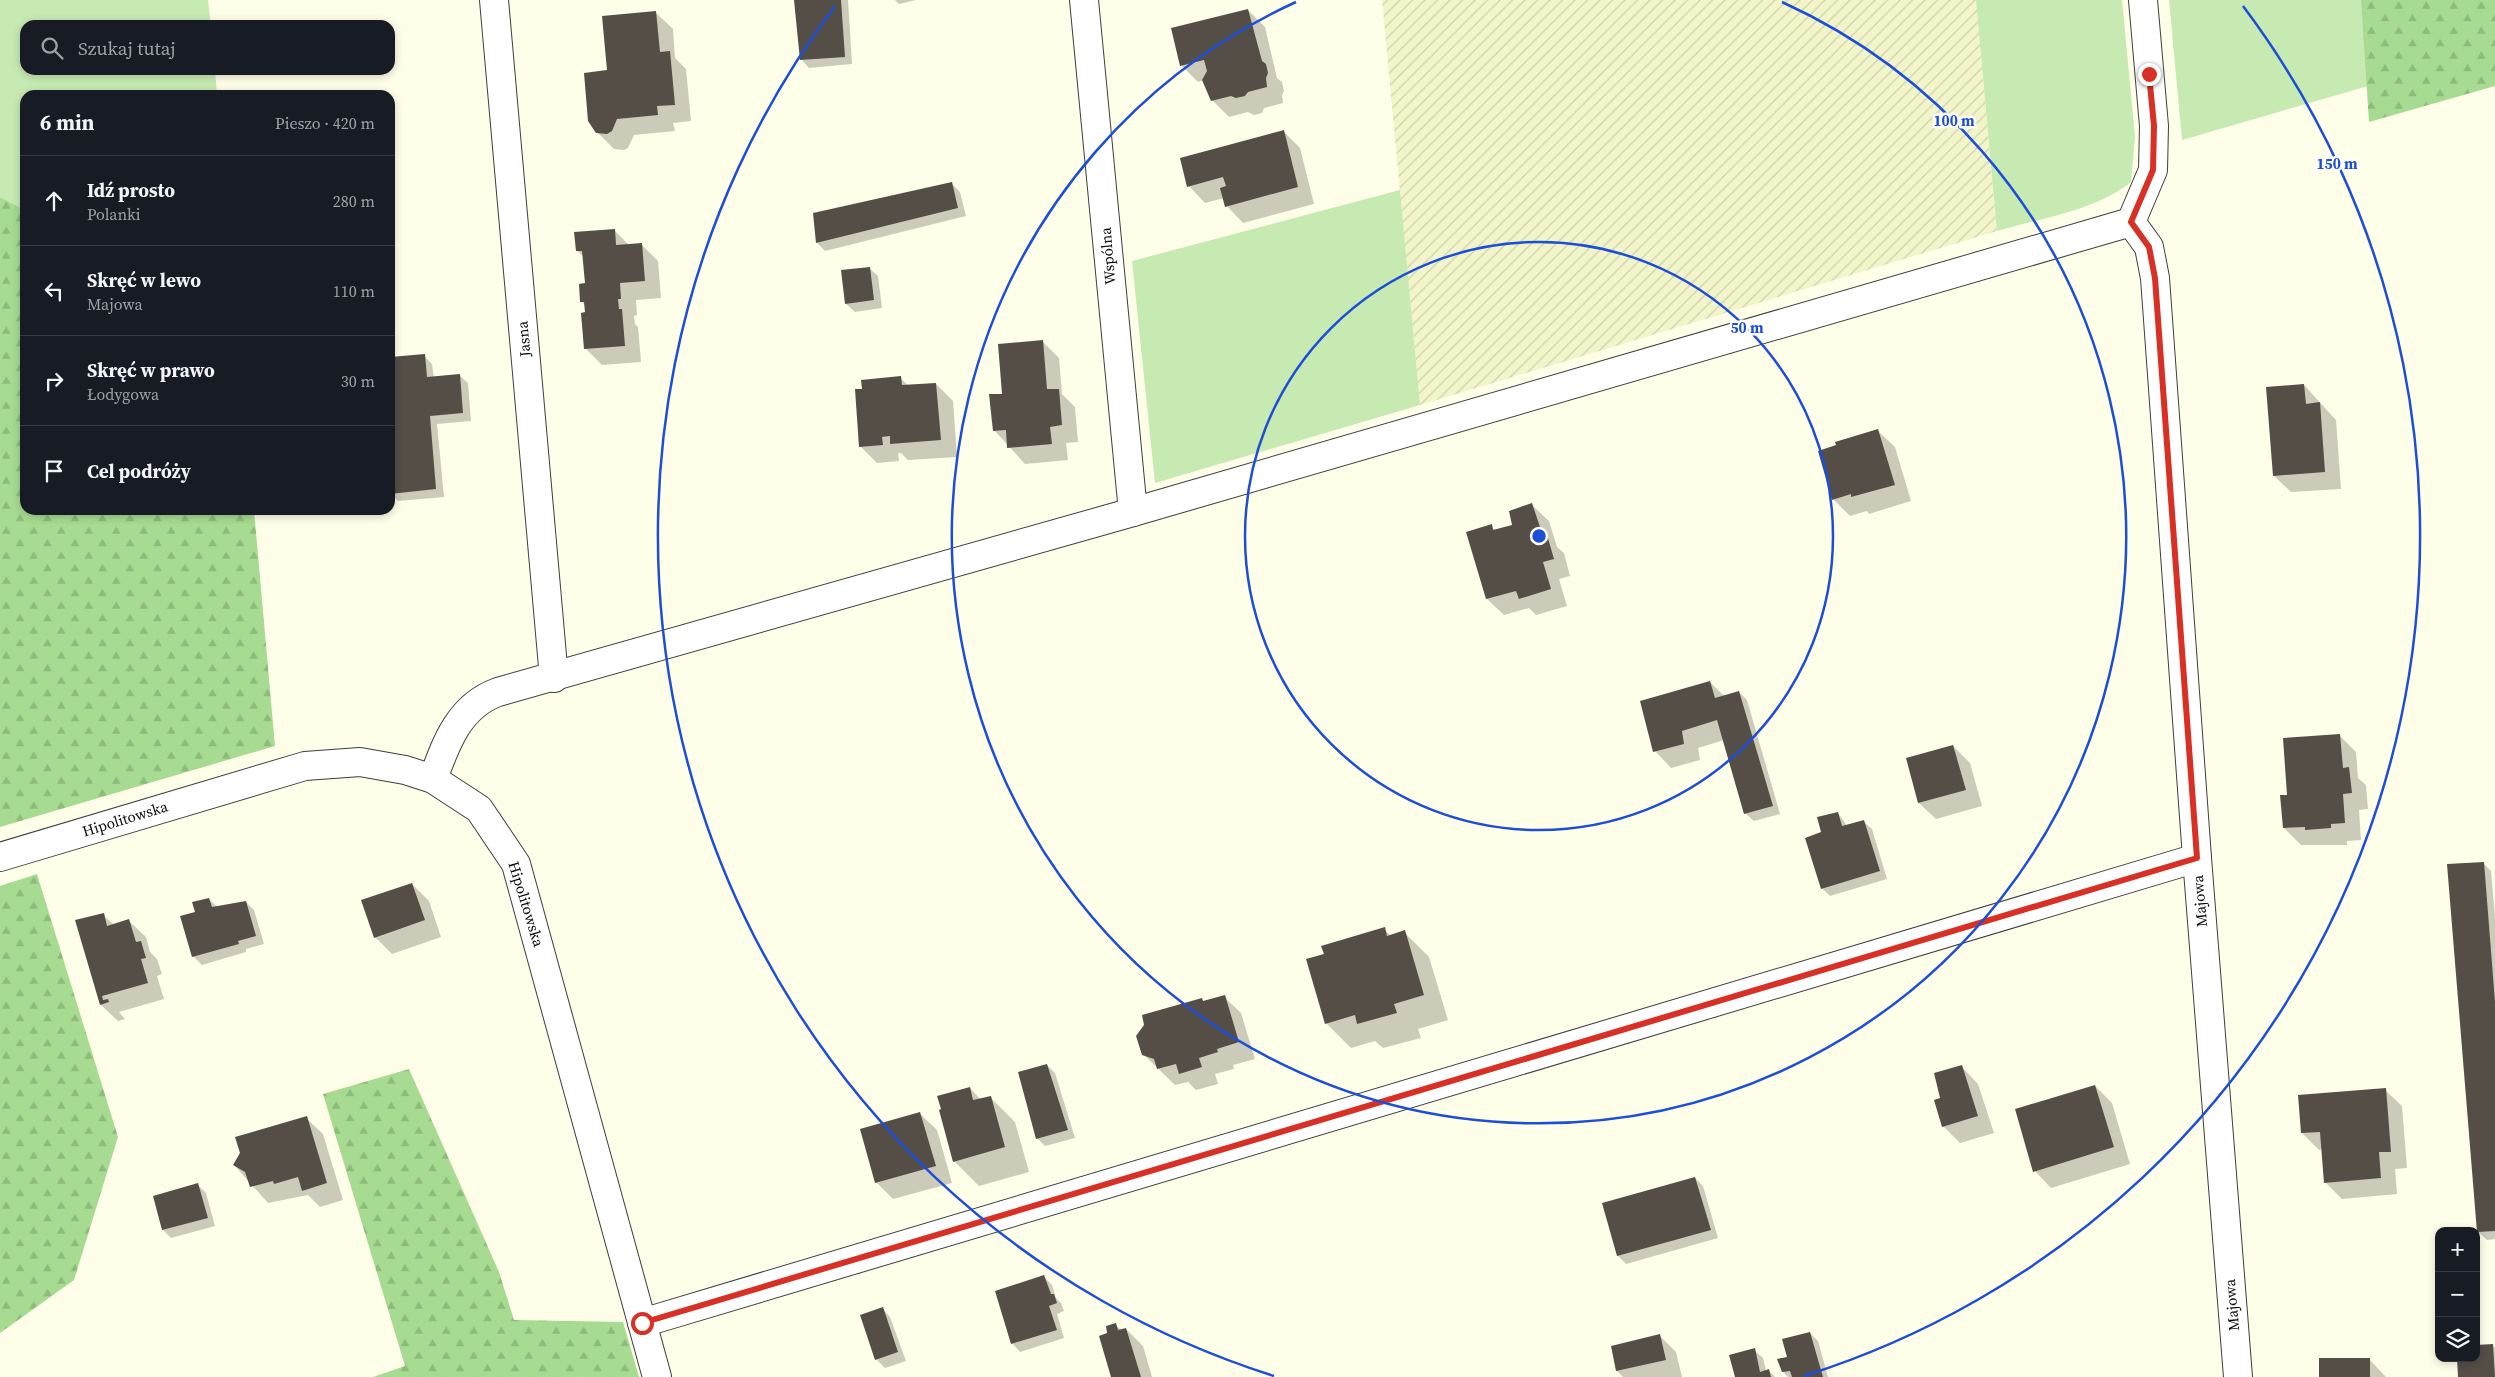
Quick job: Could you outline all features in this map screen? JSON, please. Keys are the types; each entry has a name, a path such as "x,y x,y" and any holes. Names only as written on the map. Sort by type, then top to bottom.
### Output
{"street":[{"name":"Jasna","path":"494,0 554,678"},
{"name":"Wspólna","path":"1084,0 1133,512"},
{"path":"433,779 445,744 461,718 482,698 1133,512 2131,222 2153,170 2154,126 2143,0"},
{"name":"Majowa","path":"2131,222 2149,247 2155,278 2197,858 2238,1377"},
{"name":"Hipolitowska","path":"0,857 305,766 360,762 405,770 433,779 479,809 516,864 657,1377"},
{"path":"642,1323 2197,858"}],"green space":[{"path":"0,0 208,0 210,20 20,20 20,75 215,75 217,90 20,90 20,207 0,197"},
{"path":"1382,0 1976,0 1997,231 1420,405"},
{"path":"1976,0 2122,0 2135,137 2131,182 2117,192 2084,207 1997,231"},
{"path":"2169,0 2361,0 2368,86 2182,140"},
{"path":"2361,0 2495,0 2495,86 2369,122"},
{"path":"1400,190 1420,405 1155,483 1132,261"},
{"path":"0,197 20,207 20,515 254,515 275,746 0,827"},
{"path":"37,874 118,1137 74,1280 0,1333 0,886"},
{"path":"409,1069 499,1272 514,1320 623,1322 639,1377 373,1377 405,1366 323,1094"}],"building":[{"path":"794,0 841,0 845,57 800,60"},
{"path":"1248,9 1262,61 1266,64 1268,73 1266,78 1267,87 1248,92 1245,96 1236,98 1231,96 1211,101 1202,80 1207,71 1204,60 1180,66 1171,28"},
{"path":"656,11 660,52 670,51 675,105 657,106 658,115 617,119 612,131 607,134 596,133 588,121 584,73 607,70 602,16"},
{"path":"1284,130 1298,187 1225,207 1220,188 1226,186 1223,177 1187,187 1180,158"},
{"path":"952,182 958,208 816,243 813,213"},
{"path":"615,229 616,245 642,243 645,281 620,283 621,299 618,299 619,309 622,309 625,346 584,349 581,313 585,312 584,302 580,302 579,284 585,283 582,251 576,251 574,232"},
{"path":"870,267 874,300 845,304 841,270"},
{"path":"1043,340 1047,389 1059,389 1062,425 1050,427 1052,444 1007,448 1006,430 993,431 989,394 1002,394 998,344"},
{"path":"425,354 427,377 460,374 463,413 430,416 436,489 395,493 395,357"},
{"path":"901,376 902,385 936,383 941,440 890,444 890,436 882,437 883,445 859,447 855,389 862,389 861,380"},
{"path":"2304,384 2306,404 2320,402 2325,472 2273,476 2266,387"},
{"path":"1878,429 1895,485 1832,500 1818,451 1836,445 1835,442"},
{"path":"1532,503 1543,536 1547,535 1554,559 1543,562 1551,589 1519,599 1516,591 1486,599 1466,532 1492,524 1493,530 1512,525 1509,511"},
{"path":"1710,681 1715,698 1739,691 1773,806 1744,814 1717,720 1682,731 1684,744 1653,752 1640,701"},
{"path":"2340,734 2343,768 2349,767 2352,793 2343,794 2345,823 2331,824 2331,828 2305,830 2305,827 2283,828 2280,795 2287,795 2283,738"},
{"path":"1953,745 1966,790 1918,803 1906,758"},
{"path":"1838,812 1842,826 1864,820 1880,871 1821,889 1805,838 1821,832 1817,817"},
{"path":"2484,862 2495,1002 2495,1231 2480,1232 2480,1227 2477,1227 2447,864"},
{"path":"412,883 425,920 374,938 361,900"},
{"path":"209,898 212,907 246,901 256,936 238,941 239,944 192,957 180,916 195,912 192,902"},
{"path":"104,913 107,926 129,919 136,942 141,941 146,958 141,959 148,983 102,996 103,1000 108,999 109,1002 100,1005 75,920"},
{"path":"1385,927 1387,936 1405,930 1424,995 1394,1004 1397,1013 1357,1024 1355,1015 1325,1024 1306,959 1324,954 1321,946"},
{"path":"1225,995 1239,1042 1217,1049 1218,1052 1199,1058 1202,1067 1179,1074 1176,1064 1157,1069 1154,1059 1142,1055 1136,1036 1144,1025 1142,1015 1202,998 1203,1001"},
{"path":"1047,1064 1068,1130 1036,1139 1018,1072"},
{"path":"1962,1065 1978,1116 1942,1127 1934,1100 1940,1098 1934,1073"},
{"path":"2095,1085 2114,1147 2033,1172 2015,1109"},
{"path":"970,1087 973,1100 991,1096 1005,1147 953,1162 937,1096"},
{"path":"2386,1088 2391,1152 2379,1152 2381,1178 2324,1183 2320,1132 2301,1133 2298,1095"},
{"path":"920,1112 936,1166 875,1183 860,1129"},
{"path":"307,1116 327,1183 302,1191 298,1177 274,1184 273,1181 250,1187 245,1172 233,1165 240,1153 235,1137"},
{"path":"1695,1177 1711,1230 1617,1256 1602,1203"},
{"path":"198,1183 208,1218 162,1230 153,1196"},
{"path":"1044,1275 1051,1294 1054,1294 1057,1303 1049,1306 1057,1330 1011,1344 995,1291"},
{"path":"883,1307 898,1352 875,1360 860,1315"},
{"path":"1116,1323 1118,1330 1126,1328 1141,1377 1111,1377 1099,1336 1107,1333 1106,1326"},
{"path":"1810,1332 1823,1377 1792,1377 1790,1371 1782,1372 1777,1359 1787,1357 1782,1339"},
{"path":"1660,1334 1666,1360 1616,1371 1611,1346"},
{"path":"2493,1344 2495,1377 2458,1377 2457,1362 2480,1362 2480,1345"},
{"path":"1755,1348 1760,1372 1769,1369 1771,1377 1735,1377 1729,1355"},
{"path":"2319,1358 2370,1358 2370,1377 2319,1377"}],"route":[{"path":"642,1323 2197,858 2155,278 2149,247 2131,222 2153,170 2154,126 2149,74"}]}
